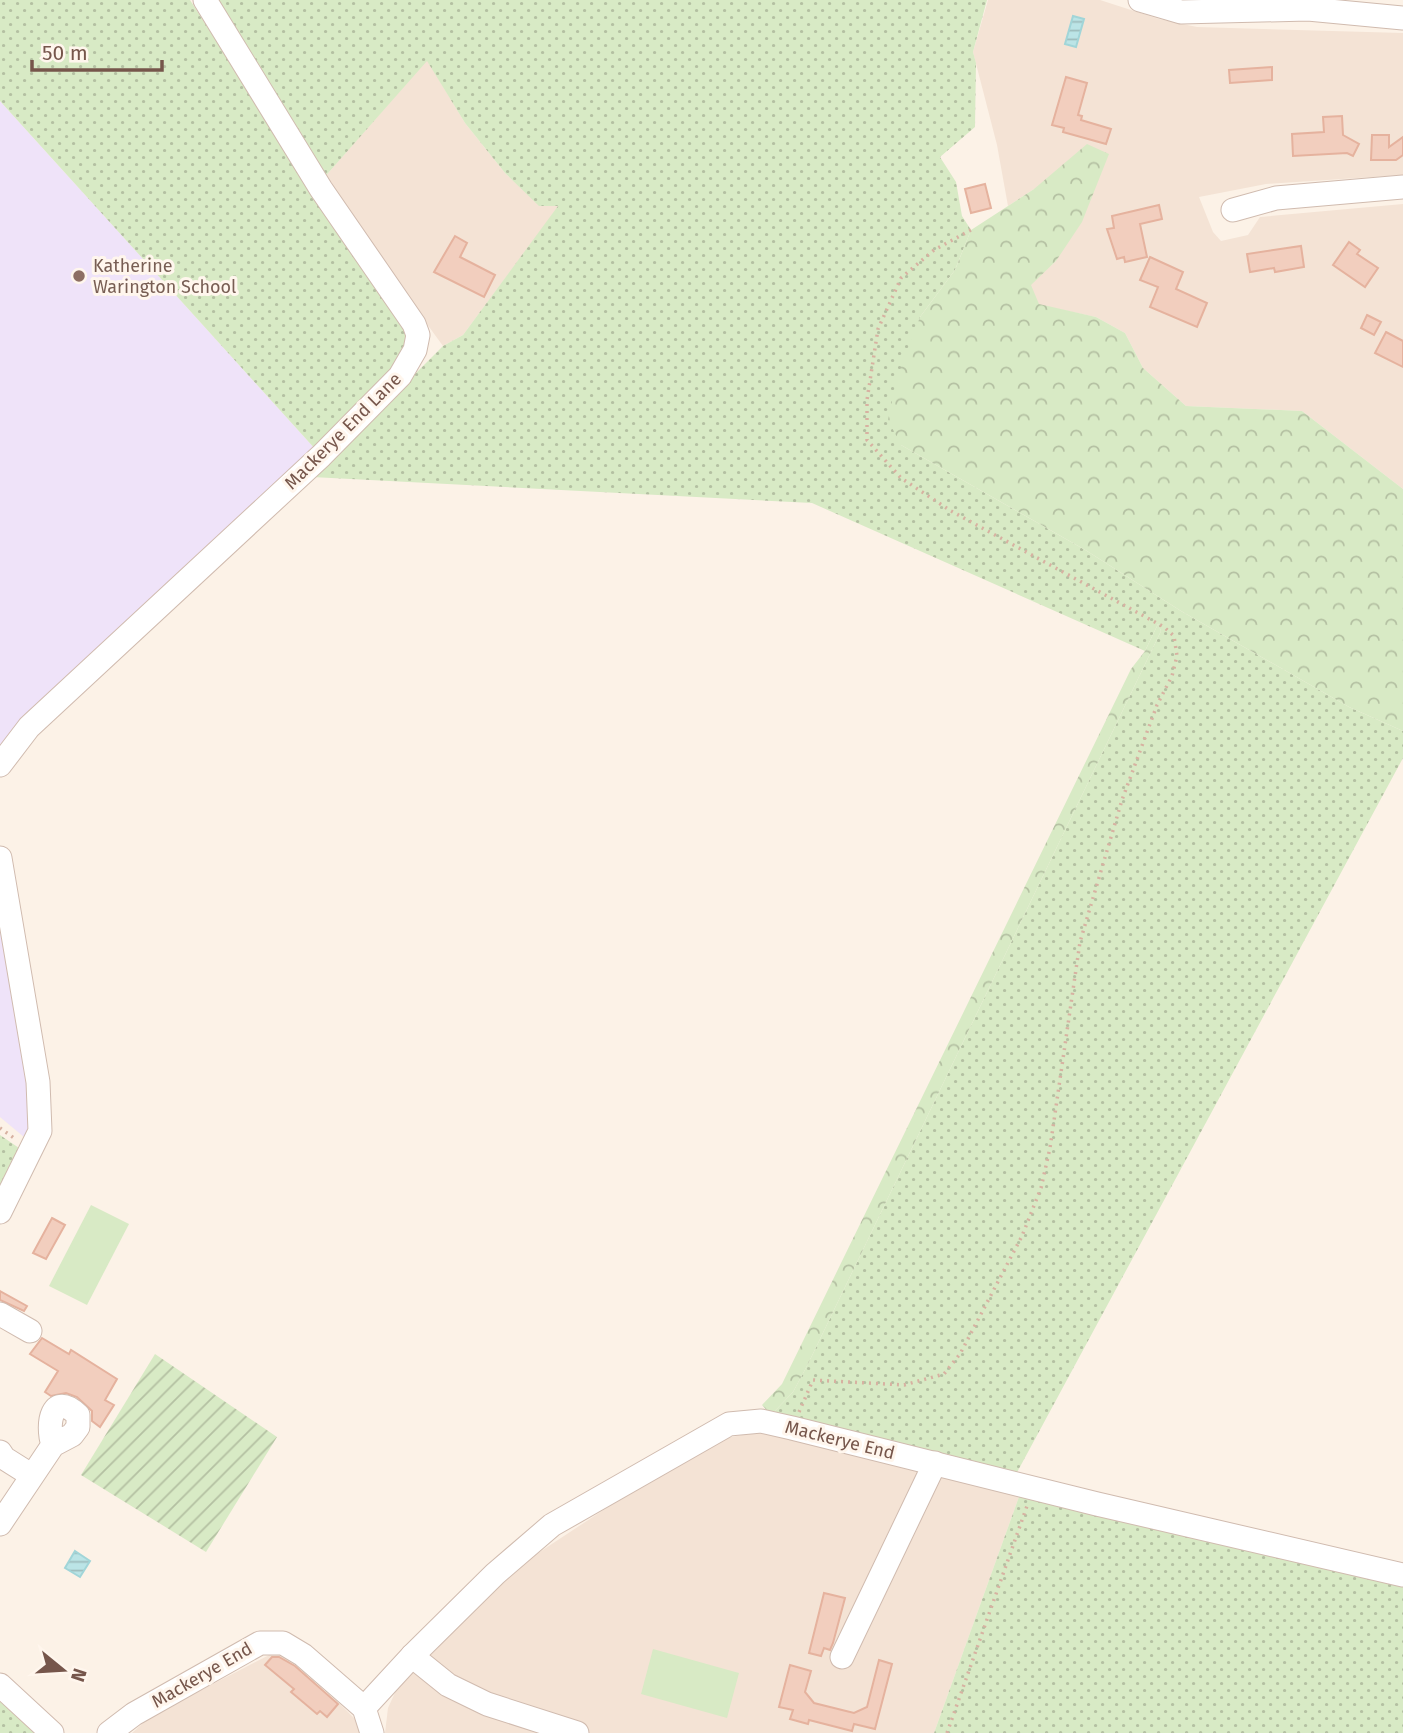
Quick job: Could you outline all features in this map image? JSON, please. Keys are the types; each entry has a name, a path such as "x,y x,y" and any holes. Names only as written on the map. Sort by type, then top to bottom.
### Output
{"street":[{"name":"Mackerye End Lane","path":"0,765 29,727 321,456 400,376 415,350 418,335 414,324 321,189 205,0"},
{"path":"1140,0 1181,12 1308,9 1403,18"},
{"path":"1233,211 1276,198 1403,187"},
{"path":"0,858 38,1082 40,1131 0,1212"},
{"path":"0,1314 30,1331"},
{"name":"Mackerye End","path":"109,1733 134,1714 260,1643 283,1643 303,1655 364,1708 495,1574 552,1525 729,1424 761,1421 1403,1575"},
{"path":"0,1524 53,1445"},
{"path":"0,1452 4,1458 31,1475"},
{"path":"842,1657 935,1463"},
{"path":"412,1656 448,1685 487,1704 577,1733"},
{"path":"0,1685 52,1733"},
{"path":"364,1708 372,1733"}],"path":[{"path":"792,1428 813,1380 904,1385 944,1374 960,1354 1022,1236 1041,1188 1050,1148 1080,942 1122,800 1157,705 1172,676 1177,656 1174,636 1164,627 951,511 901,478 867,440 867,400 878,329 901,278 934,250 971,230"},
{"path":"947,1733 1033,1488"}],"shaded area":[{"path":"988,0 1100,0 1159,19 1197,27 1403,33 1403,175 1266,184 1199,197 1213,232 1221,241 1248,235 1260,217 1403,204 1403,489 1302,411 1186,406 1143,368 1125,333 1096,317 1039,305 1030,285 1056,261 1034,189 1008,206 997,145 973,52"},
{"path":"427,60 465,123 505,173 539,205 559,206 463,335 443,346 322,180"},
{"name":"Katherine Warington School","path":"0,101 317,451 0,748"},
{"path":"0,914 28,1087 29,1128 24,1137 0,1117"},
{"path":"778,1432 1020,1494 934,1733 385,1733 388,1708 398,1686 438,1635 523,1563 655,1476 727,1438"},
{"path":"277,1651 339,1703 358,1722 364,1733 132,1733 151,1716"}],"green space":[{"path":"0,0 190,0 288,151 410,330 403,360 317,451 0,101"},
{"path":"213,0 987,0 973,52 976,63 975,127 940,157 956,182 962,216 971,230 955,270 920,317 901,445 1087,551 1181,611 1349,707 1403,731 1403,758 1015,1476 771,1415 793,1392 807,1366 1161,631 1158,624 1145,651 812,503 312,477 443,346 463,335 558,206 539,206 505,173 465,123 427,61 322,180"},
{"path":"1087,144 1109,154 1082,222 1056,261 1031,285 1039,304 1096,317 1125,333 1143,368 1186,406 1302,411 1403,489 1403,731 1349,707 1181,611 1087,551 901,445 888,420 897,378 920,317 955,270 971,230 1034,189"},
{"path":"1158,624 1161,631 807,1366 793,1392 771,1415 762,1405 782,1384 1131,669 1145,651"},
{"path":"0,1135 19,1148 0,1186"},
{"path":"91,1205 129,1224 87,1305 49,1286"},
{"path":"155,1354 277,1437 206,1552 81,1475"},
{"path":"1020,1494 1403,1587 1403,1733 934,1733"},
{"path":"653,1649 739,1673 727,1718 641,1694"},
{"path":"0,1700 35,1733 0,1733"}],"water":[{"path":"1073,16 1084,19 1076,47 1065,44"},
{"path":"75,1551 90,1561 80,1577 65,1568"}],"building":[{"path":"1272,67 1272,80 1230,83 1229,70"},
{"path":"1066,77 1087,83 1078,115 1082,116 1081,120 1111,129 1106,144 1063,132 1064,128 1052,125"},
{"path":"1342,116 1343,135 1359,144 1353,156 1347,153 1293,156 1292,134 1324,132 1323,117"},
{"path":"1372,135 1389,135 1389,147 1403,137 1403,155 1396,160 1371,160"},
{"path":"985,184 991,208 971,213 965,189"},
{"path":"1159,205 1162,219 1140,224 1147,257 1125,262 1124,257 1117,259 1107,229 1114,228 1112,216"},
{"path":"455,236 467,243 460,257 495,275 484,297 434,272"},
{"path":"1349,242 1360,250 1357,254 1378,268 1365,287 1333,265"},
{"path":"1301,246 1304,267 1275,272 1274,268 1250,272 1247,254"},
{"path":"1150,257 1183,272 1176,289 1207,303 1197,327 1150,307 1158,287 1140,280"},
{"path":"1367,315 1381,322 1374,335 1361,328"},
{"path":"1386,332 1403,341 1403,367 1375,353"},
{"path":"52,1218 65,1225 46,1259 33,1253"},
{"path":"0,1291 27,1306 24,1311 0,1300"},
{"path":"42,1338 69,1354 71,1350 117,1379 105,1400 114,1405 100,1427 92,1421 92,1411 77,1397 66,1393 51,1396 45,1392 58,1371 30,1354"},
{"path":"824,1593 845,1598 833,1643 830,1650 824,1648 821,1656 809,1653"},
{"path":"272,1657 279,1657 295,1666 338,1704 327,1717 320,1711 317,1714 291,1692 294,1689 265,1665"},
{"path":"879,1660 892,1664 875,1729 854,1724 852,1731 809,1720 808,1724 790,1719 793,1710 779,1707 790,1665 811,1671 805,1692 814,1703 854,1713 867,1707"}],"place":[{"name":"Katherine Warington School","path":"79,276"}]}
